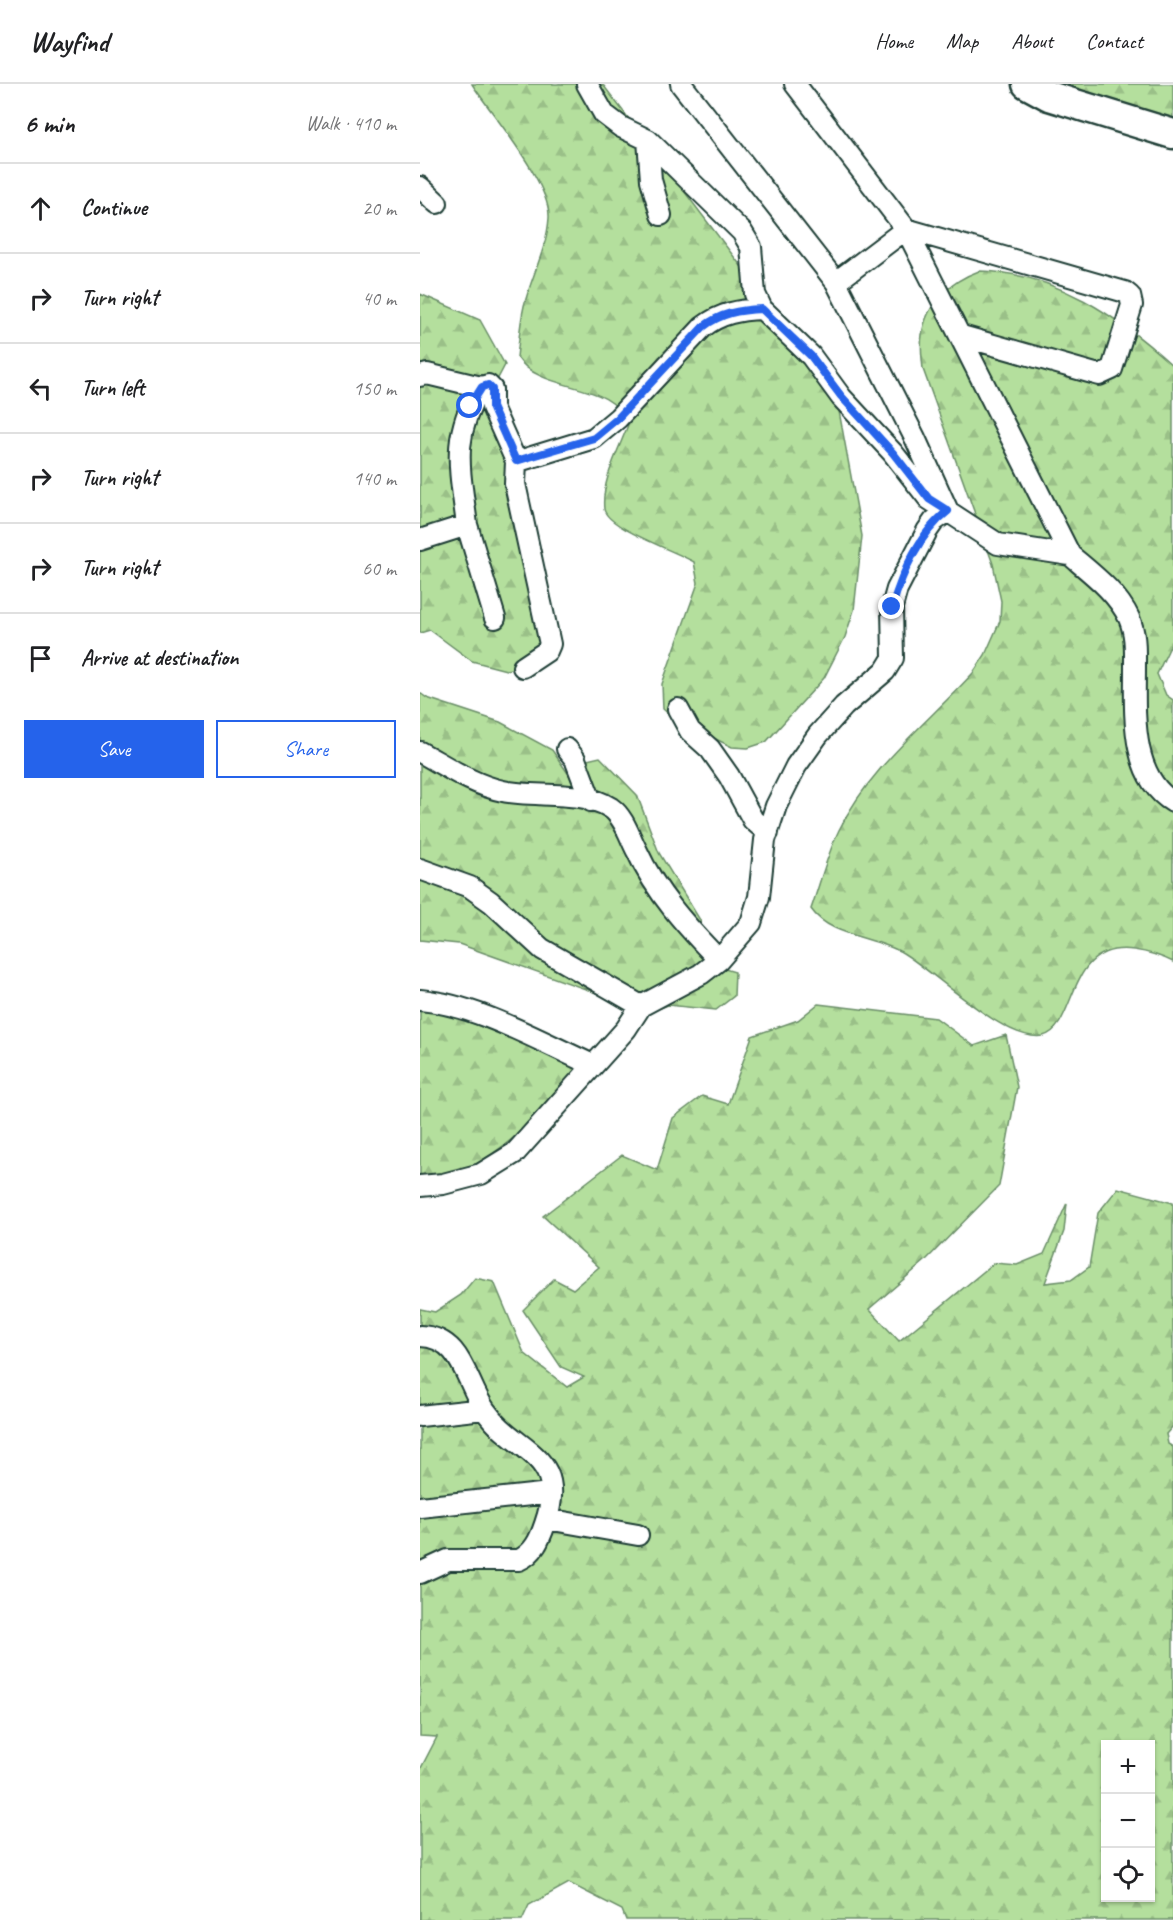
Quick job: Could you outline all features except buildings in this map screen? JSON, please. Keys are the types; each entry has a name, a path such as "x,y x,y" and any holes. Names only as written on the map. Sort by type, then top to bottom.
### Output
{"highway":[{"path":"1027,84 1049,96 1173,134"}],"street":[{"path":"587,84 604,114 621,127 648,140 742,232 751,247 755,294 762,309 811,356 841,396 893,453 929,499 998,544 1070,555"},
{"path":"681,84 836,282 915,438 948,511"},
{"path":"795,84 906,229 962,336 1070,555 1104,584 1129,618 1135,638 1135,712 1145,771 1158,790 1173,802"},
{"path":"648,140 651,180 661,215"},
{"path":"420,188 437,202"},
{"path":"836,282 906,229"},
{"path":"906,229 1125,292 1130,296 1132,305 1112,369 1106,374 1099,375 962,336"},
{"path":"516,461 594,438 618,418 703,327 714,319 737,310 762,309"},
{"path":"420,376 427,374 482,387 488,385 492,389 492,407 516,461 516,484 522,518 533,554 550,644 547,651 523,667"},
{"path":"482,387 470,406 460,435 459,462 467,525 495,618"},
{"path":"420,1186 443,1184 481,1174 515,1153 626,1029 641,1006 701,974 719,960 751,923 759,897 768,833 776,806 796,766 844,706 885,671 893,658 892,607 897,589 927,531 934,521 948,511"},
{"path":"420,540 467,525"},
{"path":"678,709 690,731 710,749 729,776 753,820 768,833"},
{"path":"567,749 575,759 591,801"},
{"path":"420,752 476,782 503,791 591,801 612,809 626,828 647,873 687,926 719,960"},
{"path":"420,869 470,887 491,902 543,949 641,1006"},
{"path":"420,1000 439,1002 471,1012 593,1065"},
{"path":"420,1336 440,1339 450,1346 484,1409 543,1462 549,1476 550,1493 547,1519 539,1540 528,1556 519,1560 448,1560 420,1573"},
{"path":"420,1416 484,1409"},
{"path":"420,1507 550,1493"},
{"path":"547,1519 638,1534"}],"green space":[{"path":"472,84 600,84 604,86 808,354 839,411 862,536 854,610 845,637 824,678 766,742 748,748 732,747 673,718 663,709 662,684 698,583 694,562 617,524 604,509 608,477 628,425 620,410 608,400 593,393 543,377 528,369 517,357 524,306 548,229 547,203 531,168"},
{"path":"1054,84 1173,84 1173,122"},
{"path":"979,271 1007,273 1034,279 1084,300 1131,331 1173,366 1173,640 1157,674 1166,695 1173,700 1173,962 1154,954 1134,950 1112,950 1096,958 1084,971 1054,1030 1043,1036 1028,1035 1010,1029 972,1005 903,953 892,947 841,931 819,918 811,909 831,849 851,808 882,766 973,673 985,655 1000,621 1001,601 993,564 923,369 921,352 924,323 934,303 950,287"},
{"path":"420,294 480,320 505,365 485,403 526,486 557,637 535,664 506,670 472,661 430,630 420,633"},
{"path":"420,693 427,698 500,722 552,750 578,788 595,790 587,760 600,757 637,795 659,853 700,920 708,964 735,972 734,996 716,1010 668,1005 650,1012 459,944 420,940"},
{"path":"420,996 585,1059 575,1075 548,1106 499,1149 461,1172 420,1180"},
{"path":"818,1004 936,1018 974,1046 1006,1035 1017,1087 999,1186 925,1261 869,1309 899,1341 994,1263 1017,1265 1044,1254 1067,1203 1064,1231 1045,1283 1071,1280 1089,1267 1098,1213 1118,1188 1173,1203 1173,1426 1166,1434 1168,1444 1173,1447 1173,1920 626,1920 622,1910 569,1883 529,1905 522,1920 420,1920 420,1770 437,1737 420,1736 420,1309 435,1312 461,1295 475,1278 494,1282 524,1353 567,1387 584,1377 561,1367 523,1310 554,1279 573,1289 599,1267 543,1216 622,1155 657,1170 673,1118 702,1096 728,1104 752,1036 798,1020"}],"route":[{"path":"470,406 482,387 488,385 492,389 492,407 516,461 594,438 618,418 703,327 714,319 737,310 762,309 811,356 841,396 912,475 929,499 948,511 934,521 927,531 897,589 892,607"}]}
